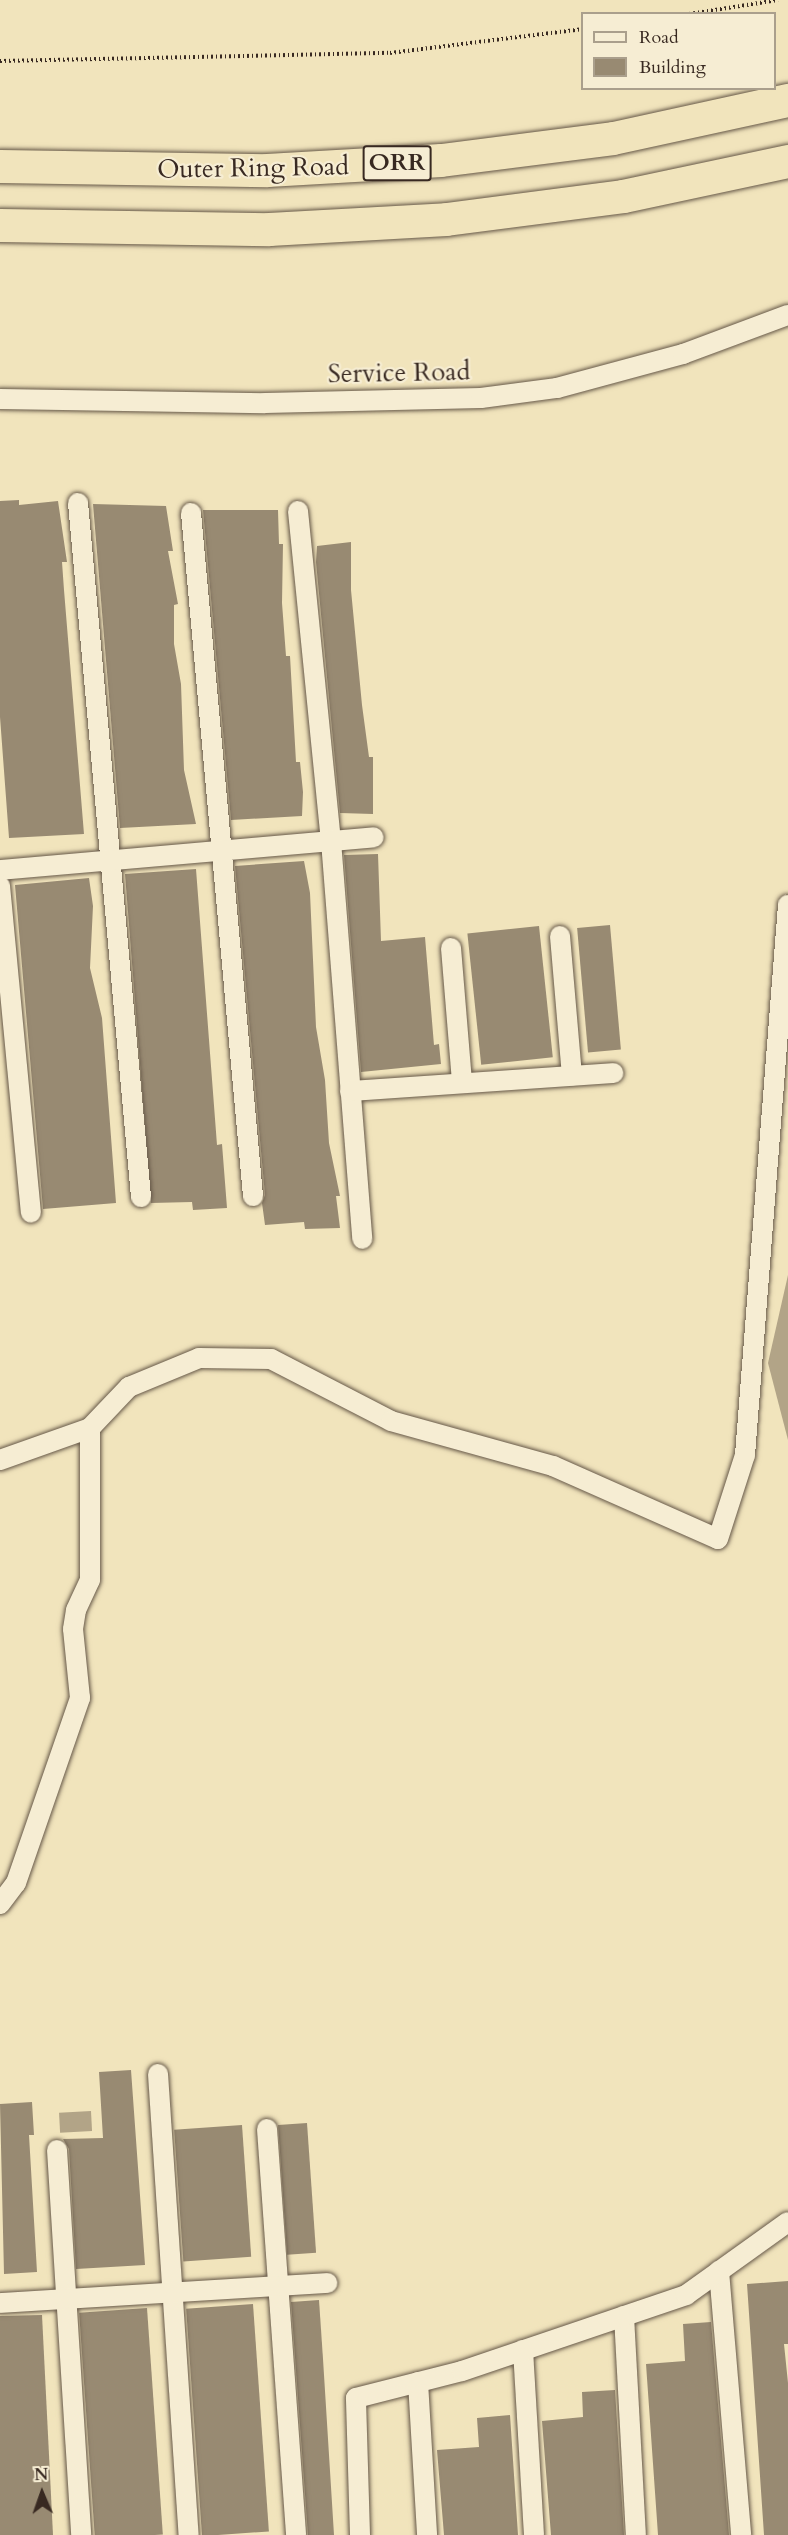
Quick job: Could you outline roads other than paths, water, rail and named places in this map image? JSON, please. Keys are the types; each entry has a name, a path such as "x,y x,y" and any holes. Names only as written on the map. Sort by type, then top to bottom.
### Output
{"highway":[{"name":"Outer Ring Road","path":"0,166 267,170 441,160 613,138 788,100"},
{"name":"ORR","path":"0,225 269,229 446,219 623,196 788,161"}],"street":[{"name":"Service Road","path":"0,399 265,403 481,398 558,388 683,354 788,315"},
{"path":"78,503 141,1197"},
{"path":"298,511 331,841 362,1239"},
{"path":"191,513 219,850 253,1196"},
{"path":"0,870 374,837"},
{"path":"0,886 31,1213"},
{"path":"0,1460 90,1428 129,1387 199,1358 271,1359 391,1421 553,1466 718,1539 745,1455 788,905"},
{"path":"560,936 572,1076"},
{"path":"451,948 462,1083"},
{"path":"350,1091 613,1073"},
{"path":"0,1904 16,1883 80,1698 73,1629 76,1610 90,1580 90,1428"},
{"path":"158,2074 189,2535"},
{"path":"267,2129 296,2535"},
{"path":"57,2150 81,2535"},
{"path":"360,2535 356,2398 523,2350 686,2295 788,2222"},
{"path":"719,2271 741,2535"},
{"path":"0,2303 327,2283"},
{"path":"624,2316 636,2535"},
{"path":"523,2350 534,2535"},
{"path":"418,2382 428,2535"}]}
